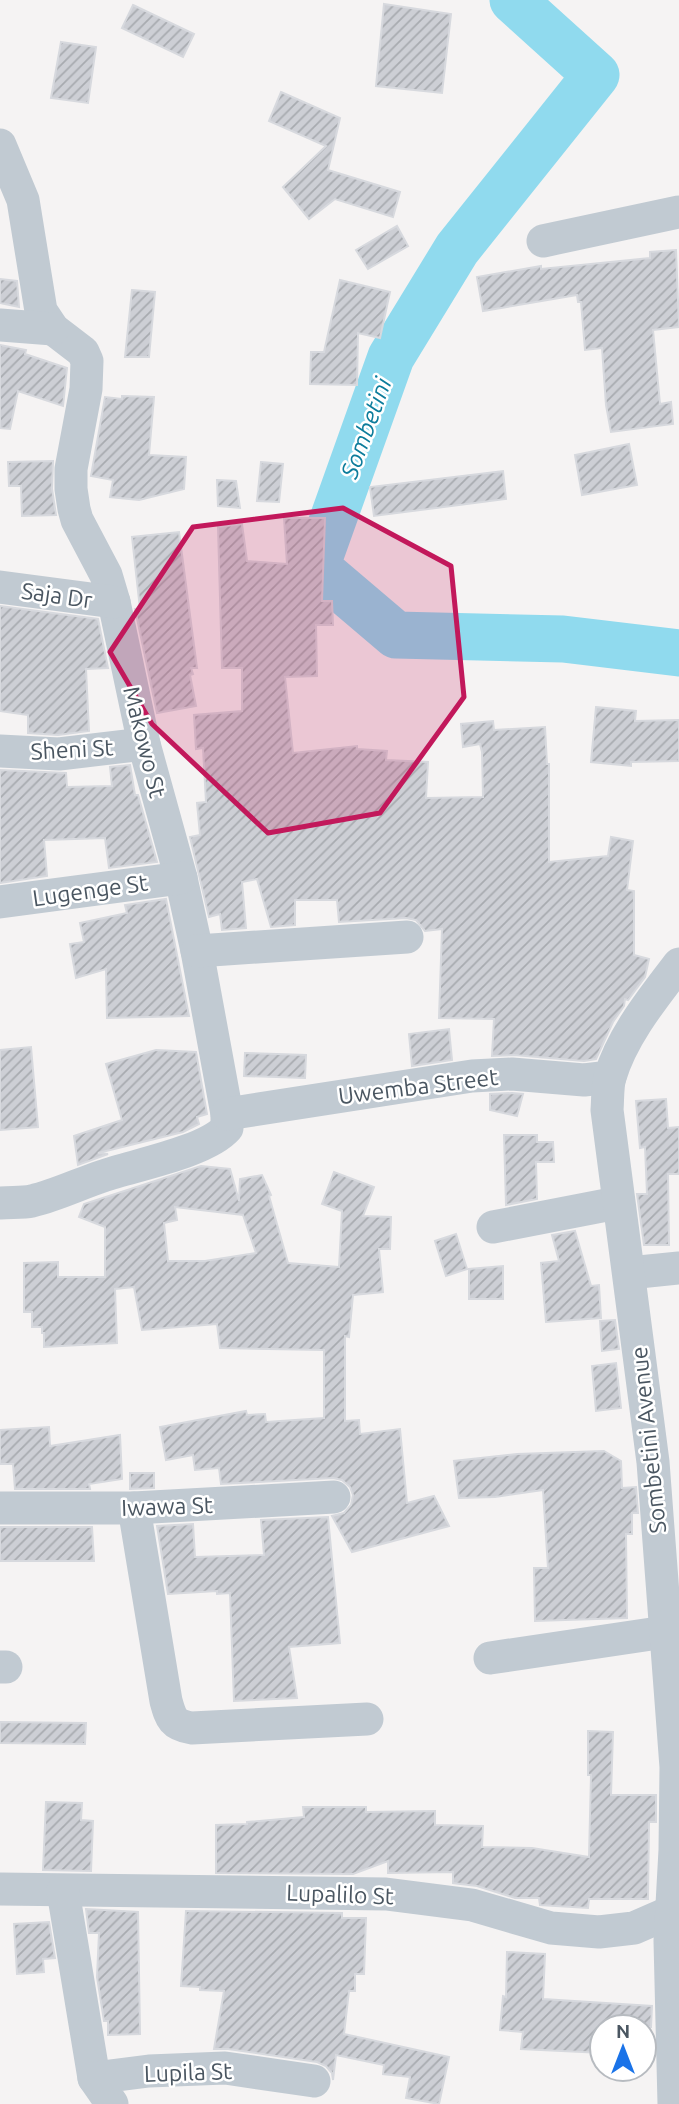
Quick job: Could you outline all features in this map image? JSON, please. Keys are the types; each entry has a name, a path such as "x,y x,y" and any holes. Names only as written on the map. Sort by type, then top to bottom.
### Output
{"street":[{"name":"Makowo St","path":"0,145 23,200 41,311 53,329 83,352 87,361 86,389 71,469 71,489 77,520 106,575 114,602 144,744 181,878 227,1114"},
{"path":"543,241 679,212"},
{"path":"0,325 53,329"},
{"name":"Saja Dr","path":"0,587 114,602"},
{"name":"Sheni St","path":"0,751 59,754 144,744"},
{"name":"Lugenge St","path":"0,902 181,878"},
{"path":"197,951 407,937"},
{"name":"Sombetini Avenue","path":"674,2104 670,1941 677,1850 676,1767 653,1462 629,1273 617,1203 607,1110 610,1077 625,1044 679,964"},
{"name":"Uwemba Street","path":"227,1114 472,1076 512,1074 584,1080 610,1077"},
{"path":"0,1203 46,1197 102,1176 199,1146 218,1138 227,1128 227,1114"},
{"path":"493,1227 617,1203"},
{"path":"629,1273 679,1268"},
{"name":"Iwawa St","path":"0,1508 134,1508 334,1497"},
{"path":"134,1508 166,1701 170,1718 177,1726 192,1728 367,1719"},
{"path":"490,1658 665,1632"},
{"name":"Lupalilo St","path":"0,1889 386,1894 472,1905 551,1928 599,1932 634,1928 673,1911"},
{"path":"63,1891 103,2091"},
{"name":"Lupila St","path":"103,2091 149,2071 225,2068 314,2081"}],"highlighted area":[{"path":"343,508 451,566 464,697 380,813 268,833 152,724 110,652 193,527"}],"building":[{"path":"384,4 451,14 442,93 376,86"},
{"path":"133,5 194,34 183,57 122,28"},
{"path":"61,42 96,47 88,103 51,98"},
{"path":"281,92 340,118 328,170 400,192 393,217 335,199 309,219 283,187 326,146 269,121"},
{"path":"397,226 408,246 368,269 356,250"},
{"path":"676,250 679,327 653,330 660,404 671,402 673,424 611,432 602,348 585,350 581,302 578,302 577,295 483,311 477,277 541,266 541,269 650,258 650,252"},
{"path":"0,279 17,281 19,307 0,303"},
{"path":"340,280 390,292 380,338 358,333 357,385 310,384 311,352 324,352"},
{"path":"132,290 155,292 149,357 125,357"},
{"path":"0,345 26,350 25,354 67,368 63,406 18,391 10,429 0,428"},
{"path":"122,396 154,397 149,455 186,457 184,489 139,500 110,497 113,480 91,476 105,397 122,399"},
{"path":"629,444 637,485 582,495 575,455"},
{"path":"53,461 52,489 56,515 22,516 21,486 9,486 8,462"},
{"path":"261,462 283,464 279,502 257,501"},
{"path":"503,471 506,499 374,516 370,487"},
{"path":"217,480 236,481 240,508 218,506"},
{"path":"284,518 325,518 322,601 332,601 333,625 316,625 317,676 285,677 293,753 357,746 357,749 387,751 386,760 428,762 426,798 483,797 480,744 463,747 461,724 493,721 494,730 545,727 549,764 549,862 608,856 611,837 633,841 627,890 634,891 634,955 649,959 645,977 628,1000 625,999 624,1006 613,1022 596,1059 584,1061 514,1055 492,1056 494,1019 439,1018 442,929 425,931 416,920 406,918 339,922 337,900 295,900 295,925 271,927 257,879 242,882 246,928 222,930 220,914 209,917 190,837 200,835 197,803 206,802 203,748 196,749 194,715 242,711 242,668 222,668 218,527 242,524 247,561 287,564"},
{"path":"179,532 197,668 191,668 193,674 190,675 196,706 157,713 135,609 140,609 132,537"},
{"path":"0,606 98,619 108,668 86,669 89,731 58,735 28,733 28,715 0,711"},
{"path":"596,707 636,711 635,721 679,720 679,761 631,762 631,766 591,762"},
{"path":"130,765 135,795 138,795 157,862 109,868 105,838 44,840 47,876 0,883 0,770 66,773 67,787 112,786 110,767"},
{"path":"166,899 189,1016 107,1018 106,969 76,978 70,944 84,942 80,923 127,913 125,905"},
{"path":"449,1029 452,1060 412,1066 409,1034"},
{"path":"31,1047 38,1127 0,1130 0,1050"},
{"path":"156,1050 196,1052 207,1114 197,1117 199,1124 183,1132 98,1153 108,1154 78,1165 74,1136 122,1120 106,1064"},
{"path":"245,1053 306,1055 305,1078 244,1076"},
{"path":"490,1094 523,1094 517,1116 490,1110"},
{"path":"666,1099 668,1128 679,1127 679,1174 668,1174 669,1245 644,1245 637,1194 647,1194 645,1147 640,1148 636,1101"},
{"path":"504,1135 537,1135 537,1142 553,1142 554,1162 536,1162 537,1199 506,1205"},
{"path":"201,1166 230,1169 239,1201 240,1179 262,1175 271,1195 269,1196 288,1263 339,1267 342,1211 322,1204 334,1172 374,1187 363,1216 391,1217 390,1249 379,1249 383,1292 353,1295 349,1337 345,1336 345,1421 359,1420 360,1434 400,1429 407,1503 434,1496 449,1526 352,1552 332,1516 344,1513 351,1505 353,1495 350,1487 342,1480 333,1478 221,1484 219,1468 195,1470 193,1455 166,1460 160,1427 246,1411 247,1415 265,1414 266,1422 324,1418 324,1350 220,1348 217,1324 142,1330 134,1287 115,1289 117,1343 44,1347 42,1327 32,1327 32,1312 24,1312 24,1263 58,1262 58,1277 105,1277 105,1227 79,1217 84,1204","holes":["175,1207 243,1215 256,1253 205,1261 168,1261 164,1223 177,1220"]},
{"path":"575,1231 591,1286 599,1285 601,1318 546,1322 541,1263 559,1261 552,1235"},
{"path":"456,1234 467,1269 446,1276 435,1241"},
{"path":"503,1266 503,1299 469,1299 469,1269"},
{"path":"615,1320 619,1349 602,1351 600,1321"},
{"path":"616,1363 621,1408 596,1411 592,1366"},
{"path":"49,1427 50,1446 120,1435 122,1479 89,1484 90,1489 15,1489 13,1464 0,1464 0,1430"},
{"path":"604,1451 621,1461 622,1488 636,1487 638,1513 632,1513 632,1534 626,1534 627,1618 535,1621 534,1568 548,1568 543,1490 495,1497 459,1498 454,1461 517,1454"},
{"path":"130,1473 154,1473 154,1488 130,1489"},
{"path":"328,1517 340,1643 289,1647 297,1698 234,1701 230,1593 217,1594 217,1591 168,1594 157,1526 193,1524 195,1557 264,1555 261,1520"},
{"path":"0,1527 92,1527 94,1561 0,1561"},
{"path":"0,1722 86,1723 85,1744 0,1743"},
{"path":"588,1731 613,1732 611,1795 656,1795 656,1822 649,1822 648,1899 589,1899 588,1908 540,1905 539,1898 515,1898 477,1886 453,1883 453,1872 388,1873 388,1861 353,1874 216,1873 216,1825 304,1817 303,1807 366,1807 366,1812 435,1811 435,1825 483,1826 482,1847 532,1848 589,1857 591,1775 588,1775"},
{"path":"46,1802 82,1803 81,1820 93,1821 91,1871 43,1870"},
{"path":"86,1909 138,1912 140,2034 108,2035 108,2021 104,2021 97,1977 99,1933 89,1933"},
{"path":"186,1911 342,1913 342,1918 366,1918 364,1974 355,1974 355,1991 349,1991 344,2034 449,2057 439,2104 406,2098 410,2077 383,2074 384,2065 336,2055 333,2080 332,2073 326,2066 317,2062 214,2049 224,1991 181,1986"},
{"path":"49,1922 55,1958 43,1959 44,1972 17,1974 14,1924"},
{"path":"507,1952 545,1954 543,1999 652,2006 652,2013 588,2013 588,2052 521,2049 523,2032 500,2030 503,1996 506,1997"}],"waterway":[{"name":"Sombetini","path":"513,0 596,75 457,249 391,357 316,567 396,635 563,639 679,653"}]}
